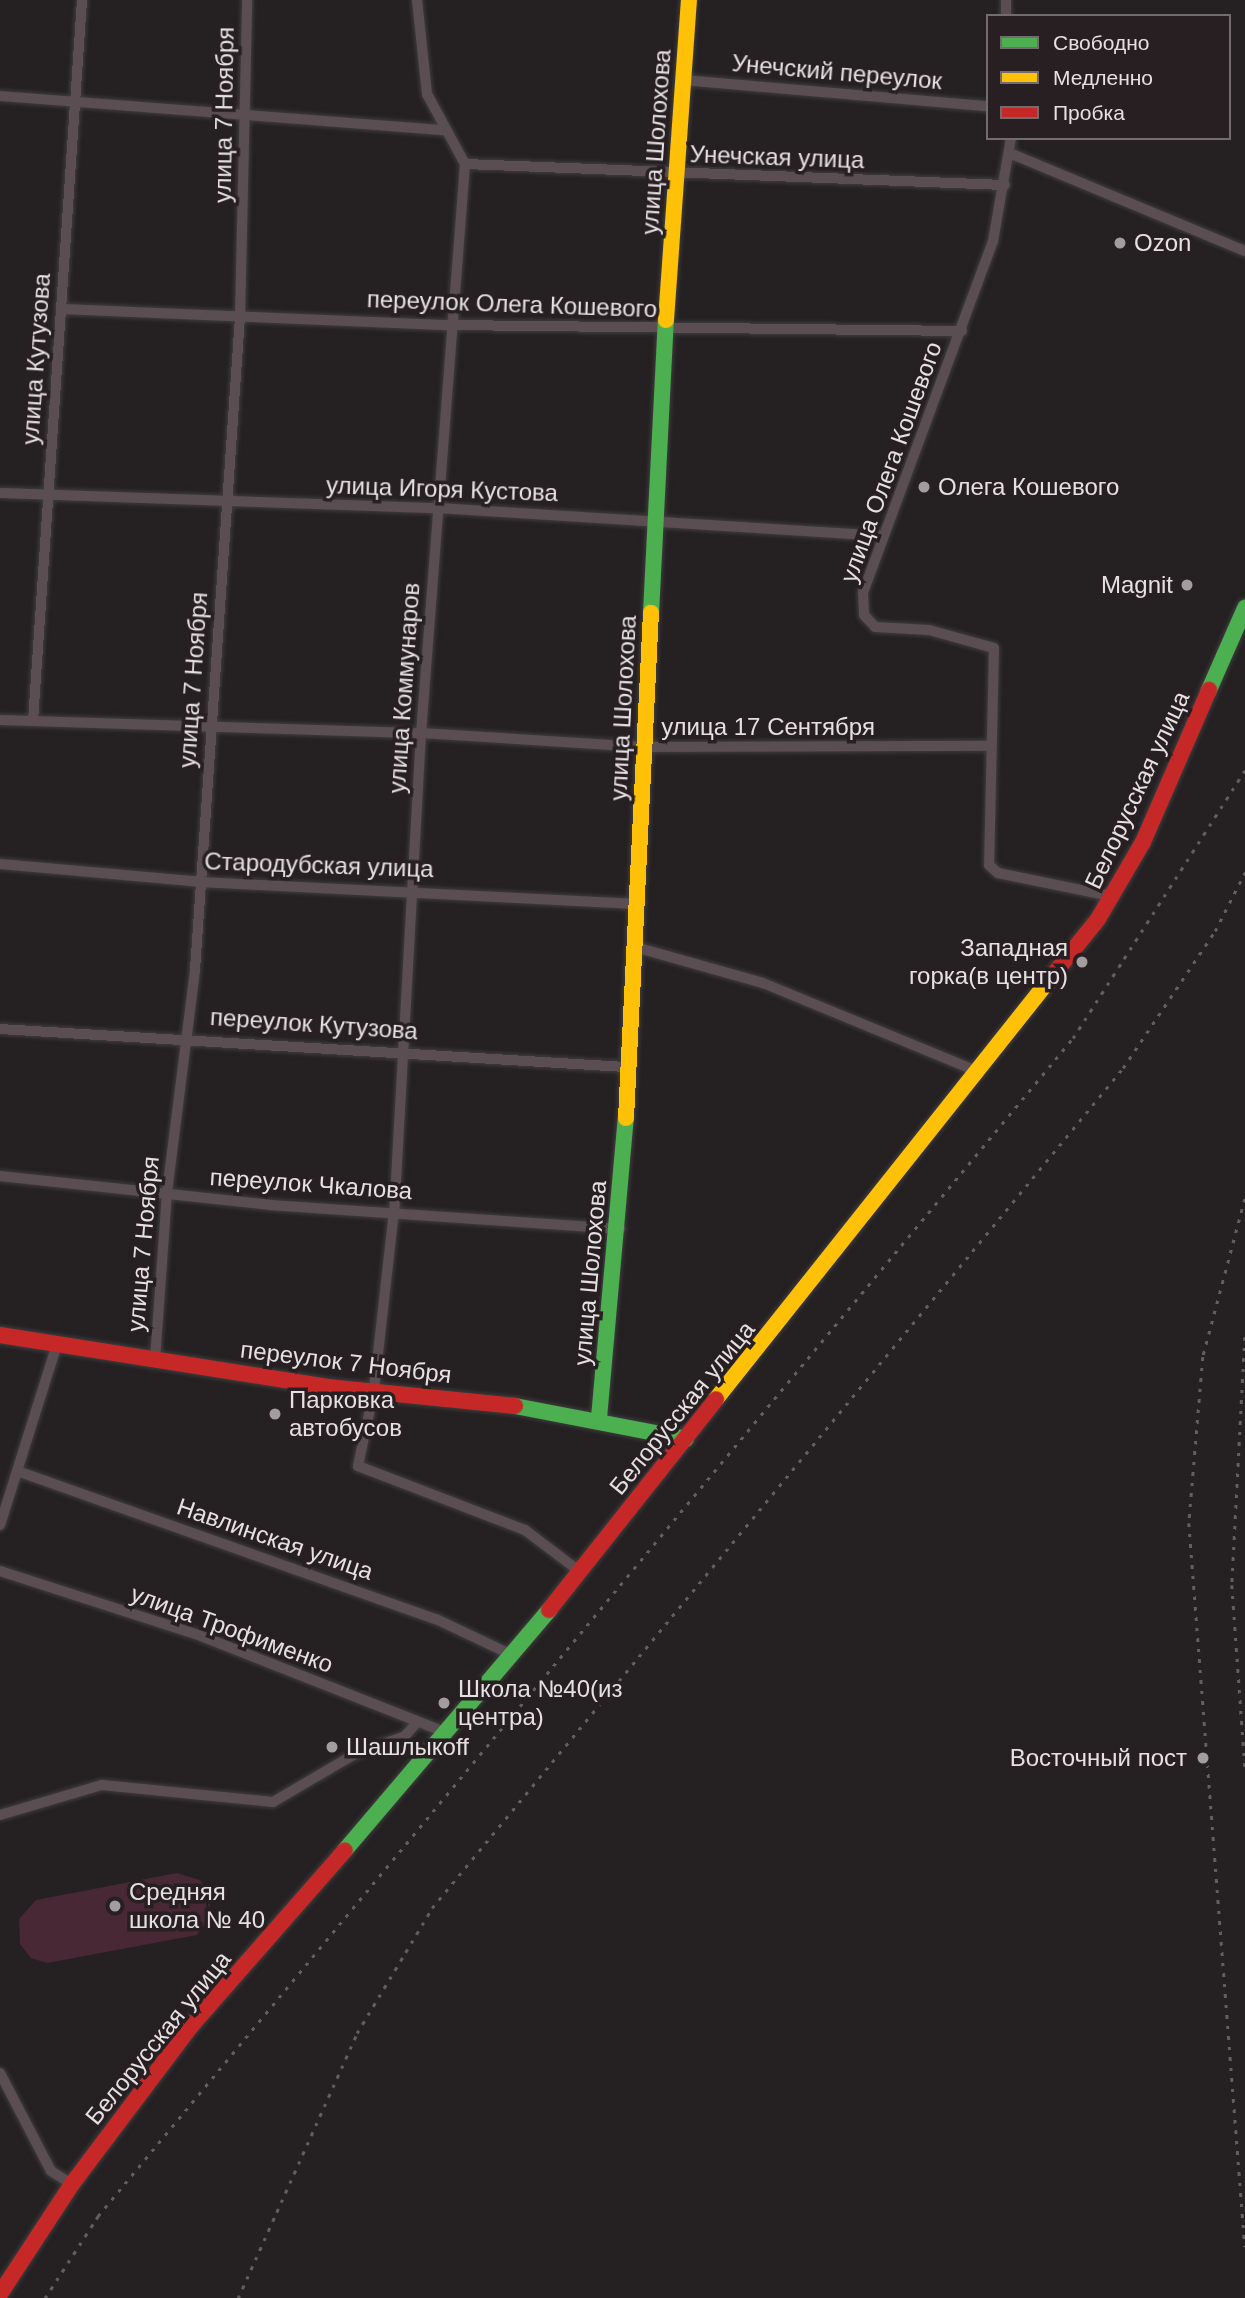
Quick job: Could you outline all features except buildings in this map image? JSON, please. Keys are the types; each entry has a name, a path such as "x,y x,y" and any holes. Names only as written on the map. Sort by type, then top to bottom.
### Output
{"street":[{"name":"улица Кутузова","path":"33,721 82,0"},
{"name":"улица 7 Ноября","path":"155,1360 167,1192 200,882 240,317 247,0"},
{"path":"417,0 427,94 443,130 465,164"},
{"name":"улица Шолохова","path":"599,1418 620,1229 625,1067 635,947 655,519 668,330 673,174 689,0"},
{"name":"Унечский переулок","path":"682,80 986,106"},
{"path":"0,96 245,117 443,130"},
{"name":"улица Олега Кошевого","path":"1011,140 1012,154 1005,185 962,331 863,593 863,615 875,626 929,630 994,648 989,865 998,873 1115,897"},
{"path":"1012,154 1245,251"},
{"name":"Унечская улица","path":"465,164 1005,185"},
{"name":"улица Коммунаров","path":"465,164 450,325 421,733 394,1211 374,1390 360,1470 526,1530 579,1571"},
{"name":"переулок Олега Кошевого","path":"61,309 450,325 668,330 962,331"},
{"name":"улица Игоря Кустова","path":"0,493 439,508 655,519 883,536"},
{"name":"Белорусская улица","path":"0,2294 72,2184 192,2025 512,1655 686,1439 974,1070 1115,897 1245,608"},
{"name":"улица 17 Сентября","path":"0,720 212,724 421,733 643,747 991,746"},
{"name":"Стародубская улица","path":"0,864 200,882 413,890 636,904"},
{"path":"635,947 763,983 974,1070"},
{"name":"переулок Кутузова","path":"0,1029 184,1037 625,1067"},
{"name":"переулок Чкалова","path":"0,1176 620,1229"},
{"name":"переулок 7 Ноября","path":"0,1335 155,1360 599,1418 686,1439"},
{"path":"0,1525 20,1472 57,1344"},
{"name":"Навлинская улица","path":"20,1472 424,1614 512,1655"},
{"name":"улица Трофименко","path":"0,1572 201,1636 447,1733"},
{"path":"0,1815 102,1785 272,1802 304,1781 405,1735 417,1722"},
{"path":"0,2073 51,2171 72,2184"}],"shaded area":[{"path":"177,1873 200,1880 210,1893 210,1916 197,1935 47,1963 31,1958 20,1944 19,1919 36,1900"}],"railway":[{"path":"45,2298 98,2216 1073,1038 1245,770"},
{"path":"238,2298 357,2033 432,1908 1123,1068 1215,931 1245,872"},
{"path":"1245,1199 1203,1357 1189,1523 1245,2247"},
{"path":"1245,1337 1232,1585 1245,1767"}],"traffic: fast":[{"path":"651,613 666,320"},
{"path":"1209,690 1245,608"},
{"path":"599,1418 626,1118"},
{"path":"515,1406 686,1439"},
{"path":"345,1850 549,1610"}],"traffic: slow":[{"path":"666,320 689,0"},
{"path":"626,1118 651,613"},
{"path":"716,1399 1049,980"}],"traffic: jam":[{"path":"1049,980 1098,919 1143,842 1209,690"},
{"path":"0,1335 328,1387 515,1406"},
{"path":"549,1610 716,1399"},
{"path":"0,2294 72,2184 192,2025 345,1850"}],"place":[{"name":"Ozon","path":"1120,243"},
{"name":"Олега Кошевого","path":"924,487"},
{"name":"Magnit","path":"1187,585"},
{"name":"Западная горка(в центр)","path":"1082,962"},
{"name":"Парковка автобусов","path":"275,1414"},
{"name":"Школа №40(из центра)","path":"444,1703"},
{"name":"Шашлыкоff","path":"332,1747"},
{"name":"Восточный пост","path":"1203,1758"},
{"name":"Средняя школа № 40","path":"115,1906"}]}
